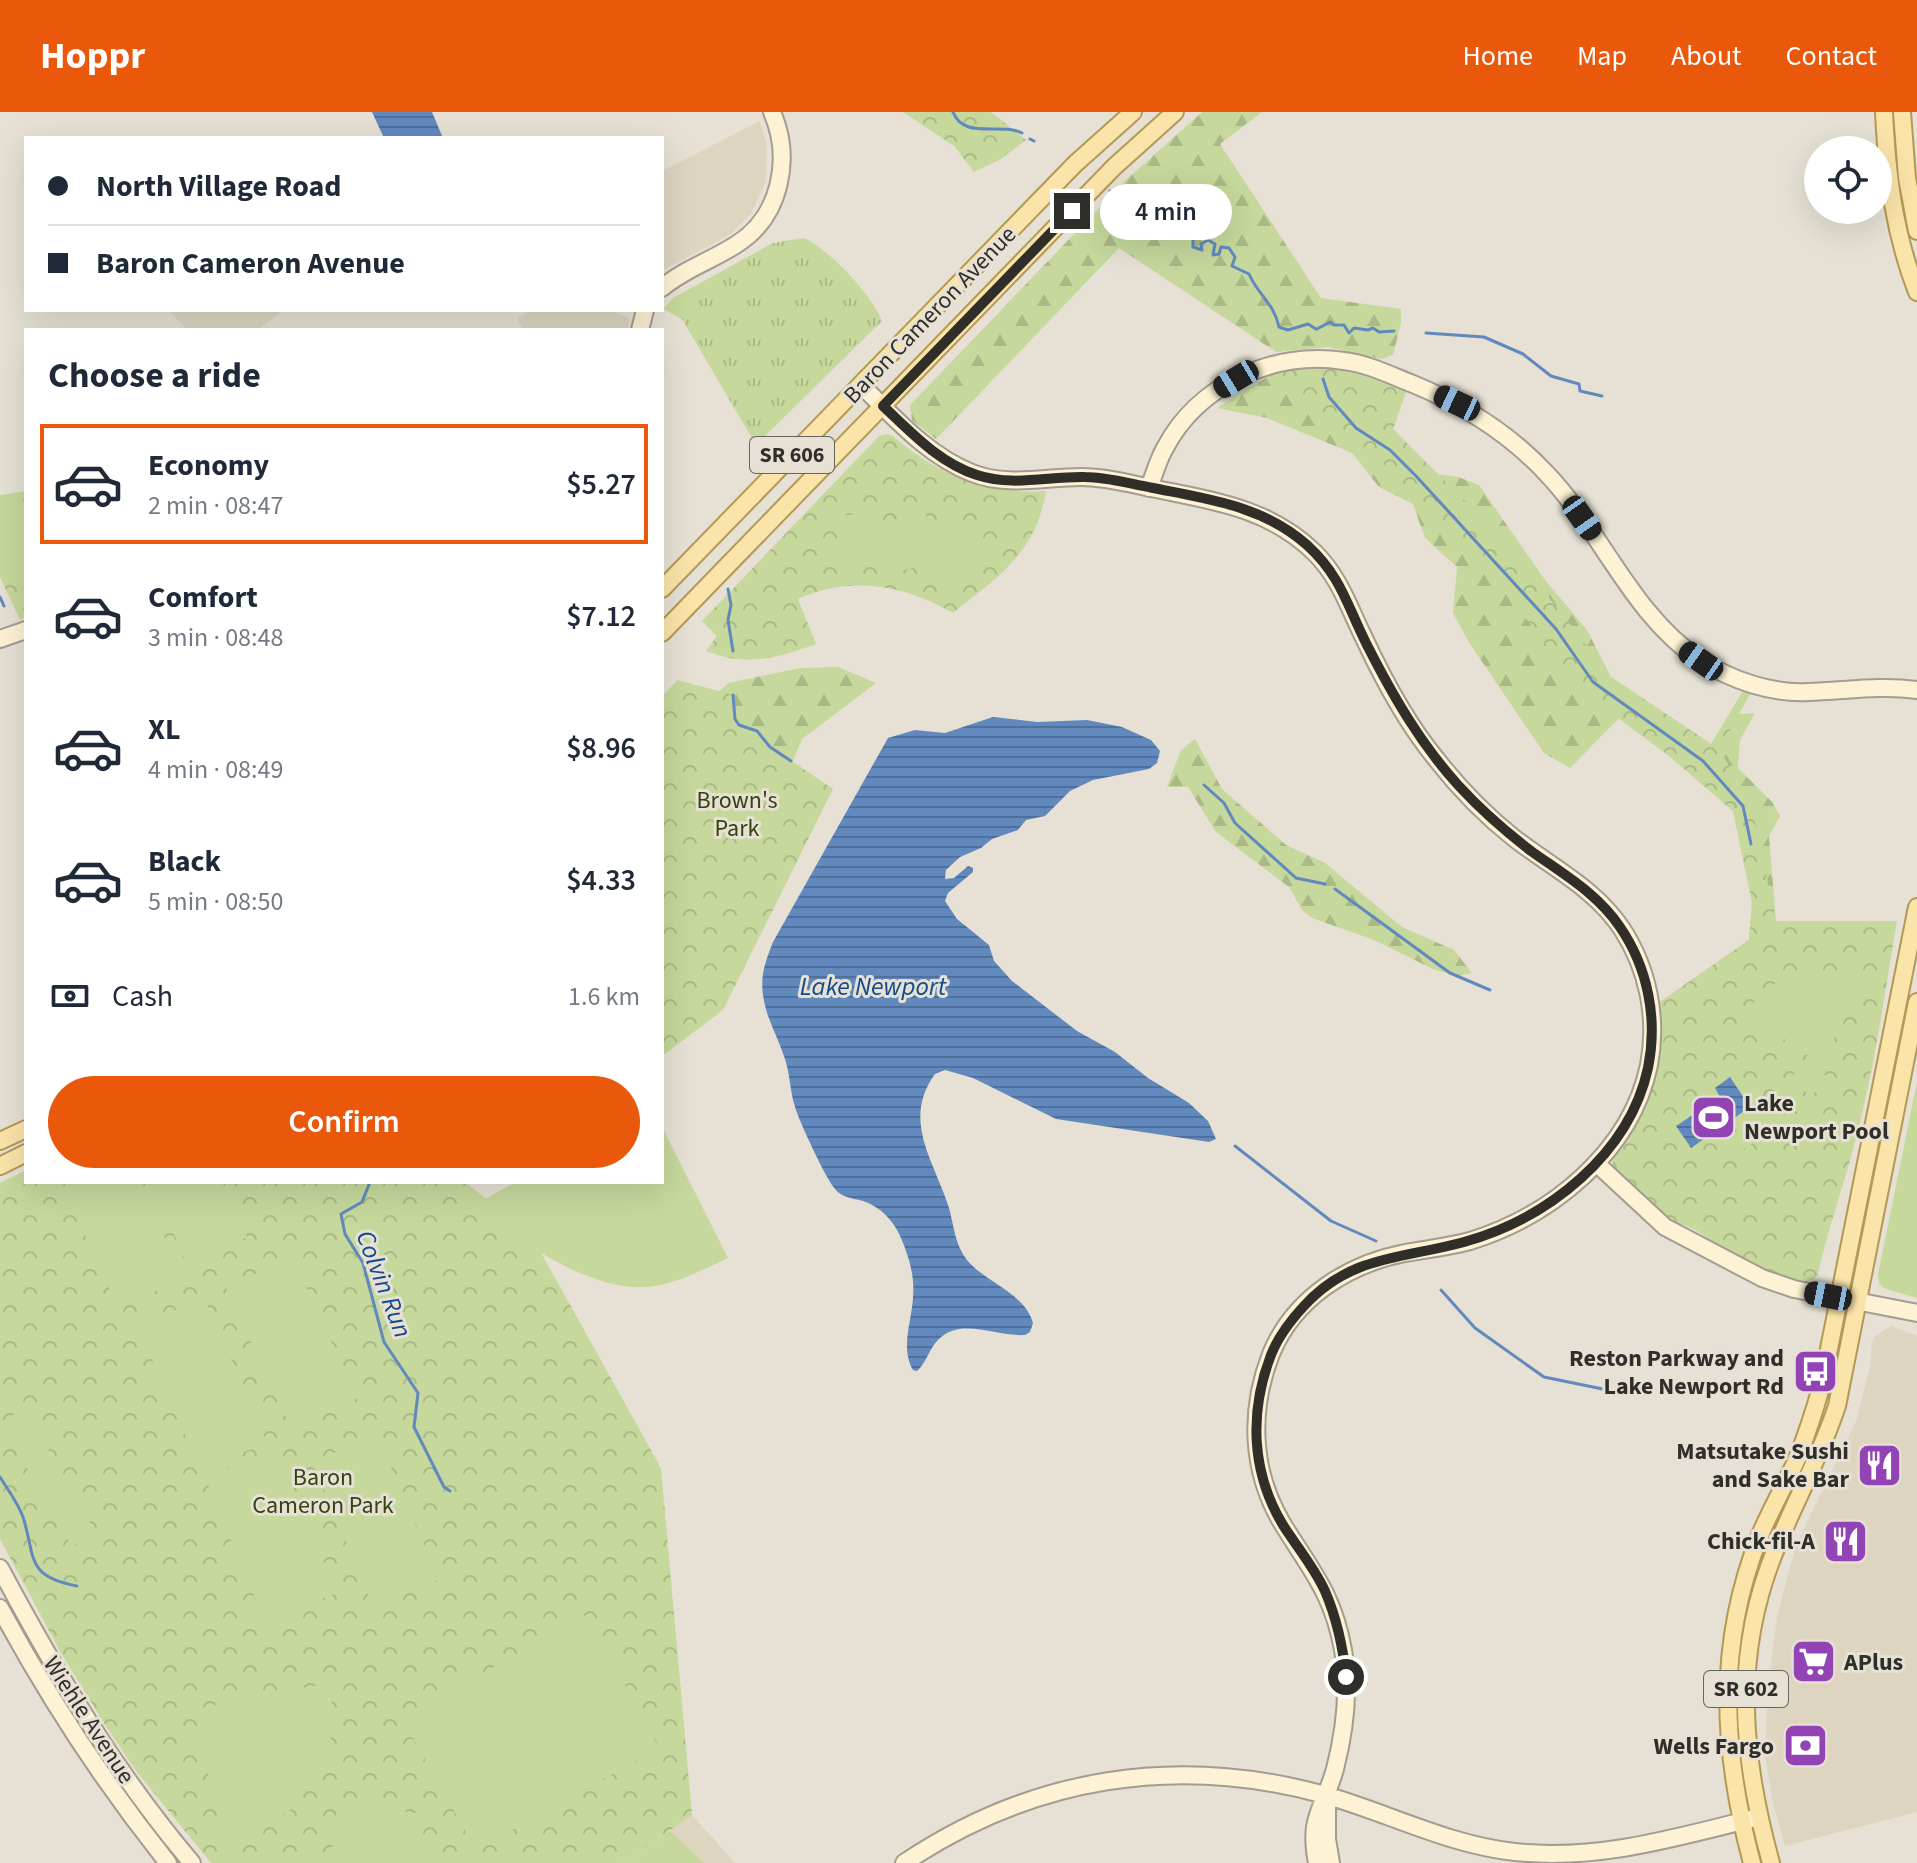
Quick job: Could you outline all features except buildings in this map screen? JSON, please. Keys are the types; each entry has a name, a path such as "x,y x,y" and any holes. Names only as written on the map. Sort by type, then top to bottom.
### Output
{"main road":[{"name":"Baron Cameron Avenue","path":"664,587 1075,164 1133,112"},
{"name":"Baron Cameron Avenue","path":"664,626 1114,167 1175,112"},
{"path":"1884,112 1893,214 1917,292"},
{"path":"1902,112 1907,178 1917,231"},
{"name":"SR 602","path":"1752,1863 1741,1821 1727,1720 1729,1666 1736,1616 1760,1537 1795,1462 1815,1409 1917,907"},
{"name":"SR 602","path":"1771,1863 1749,1770 1745,1716 1748,1663 1756,1613 1776,1547 1837,1406 1917,1002"},
{"path":"0,1141 24,1130"},
{"path":"0,1166 24,1154"}],"street":[{"path":"664,287 744,239 766,214 776,193 782,165 781,138 772,112"},
{"path":"1149,488 1164,449 1176,431 1199,403 1236,379 1272,365 1310,359 1345,361 1380,370 1457,403 1506,435 1566,496 1667,635 1701,661 1738,679 1787,691 1878,687 1917,690"},
{"path":"861,385 932,450 973,474 1014,481 1093,477 1248,509 1284,527 1317,554 1339,583 1391,692 1435,758 1509,834 1591,894 1619,925 1637,958 1649,994 1651,1047 1646,1079 1616,1141 1596,1163 1558,1196 1517,1222 1469,1241 1360,1265 1341,1275 1317,1292 1295,1316 1271,1353 1257,1406 1255,1434 1259,1464 1273,1505 1324,1590 1343,1650 1347,1696 1343,1730 1327,1796 1327,1839 1331,1863"},
{"path":"0,639 24,631"},
{"path":"1596,1163 1653,1217 1679,1236 1780,1285 1917,1313"},
{"name":"Wiehle Avenue","path":"0,1568 43,1648 101,1744 192,1863"},
{"name":"Wiehle Avenue","path":"0,1608 78,1742 168,1863"},
{"path":"904,1863 945,1837 1001,1810 1096,1782 1154,1774 1261,1781 1327,1796 1471,1845 1533,1853 1576,1855 1614,1851 1759,1817"},
{"path":"1317,1863 1313,1829 1327,1796"}],"shaded area":[{"path":"760,121 767,146 766,181 752,212 731,234 665,269 664,170"},
{"path":"170,312 280,312 260,328 186,328"},
{"path":"528,312 615,312 629,318 628,328 522,328 517,318"},
{"path":"1891,1326 1917,1336 1917,1812 1785,1846 1773,1804 1765,1757 1768,1689 1777,1617 1796,1545 1857,1419 1870,1366 1872,1342 1875,1336"},
{"path":"692,1815 735,1863 623,1863"}],"green space":[{"path":"903,112 991,112 1026,140 1001,159 974,172 954,146"},
{"path":"1202,112 1262,112 1220,144 1321,298 1401,309 1393,355 1381,359 1328,347 1276,352 1119,248 936,439 912,420 910,405 1125,181"},
{"path":"804,238 826,252 849,274 882,321 756,445 682,319 664,308 673,298 773,243"},
{"path":"1308,367 1359,375 1407,389 1393,429 1504,540 1611,677 1711,744 1744,689 1752,691 1719,749 1751,803 1776,921 1897,921 1862,1114 1818,1274 1813,1280 1800,1280 1777,1273 1719,1246 1692,1228 1675,1224 1613,1168 1612,1155 1626,1135 1657,1004 1749,940 1752,902 1733,811 1668,755 1580,690 1482,560 1376,457 1275,372"},
{"path":"1337,369 1407,389 1393,429 1437,474 1458,477 1479,485 1545,580 1587,630 1611,677 1711,744 1735,714 1755,713 1740,740 1738,768 1772,802 1780,816 1769,836 1776,921 1897,921 1657,1004 1749,940 1752,902 1733,811 1619,718 1570,768 1544,753 1470,644 1453,613 1457,567 1425,538 1413,504 1379,487 1352,453 1267,418 1217,408 1275,372"},
{"path":"887,434 927,462 964,480 1003,490 1046,491 1034,531 1013,561 953,613 935,603 897,590 877,586 837,587 798,599 816,644 748,660 706,651 717,636 702,621 879,436"},
{"path":"24,491 24,618 20,620 0,577 0,495"},
{"path":"22,496 24,544 0,547 0,498"},
{"path":"881,510 883,521 926,515 928,528 974,521 982,572 936,579 933,565 890,572 888,560 842,567 834,517"},
{"path":"24,548 24,575 3,577 0,550"},
{"path":"838,667 876,683 802,739 745,874 664,800 664,794 710,698 729,683 800,668"},
{"name":"Brown's Park","path":"678,680 733,695 739,725 833,789 723,1010 664,1054 664,694"},
{"path":"1195,739 1222,789 1286,845 1325,863 1402,927 1454,950 1472,973 1458,976 1433,969 1374,940 1312,918 1302,910 1289,887 1216,832 1188,787 1167,787 1181,750"},
{"path":"1810,972 1838,975 1863,987 1821,1061 1817,1062 1747,1013 1766,990 1791,977"},
{"path":"1794,1073 1829,1075 1828,1093 1793,1091"},
{"path":"1917,1082 1917,1298 1883,1288 1878,1274"},
{"path":"1766,1111 1776,1127 1737,1154 1727,1138"},
{"path":"664,1131 728,1258 667,1283 646,1287 625,1286 602,1281 555,1261 511,1233 476,1204 512,1184 664,1184"},
{"name":"Baron Cameron Park","path":"24,1171 24,1184 468,1184 530,1233 661,1468 692,1815 623,1863 211,1863 136,1771 102,1720 61,1653 0,1539 0,1183"},
{"path":"73,1184 141,1184 183,1279 118,1308 64,1188"},
{"path":"152,1184 223,1184 247,1237 187,1264"},
{"path":"292,1257 357,1398 291,1428 226,1288"},
{"path":"204,1298 267,1442 201,1471 138,1327"},
{"path":"25,1409 96,1533 72,1547 1,1422"},
{"path":"377,1434 439,1580 373,1606 313,1462"},
{"path":"277,1448 337,1593 265,1623 205,1477"},
{"path":"587,1615 659,1748 476,1850 402,1719"},
{"path":"329,1683 333,1715 331,1735 322,1764 307,1790 287,1813 270,1826 222,1839 196,1717 201,1708"},
{"path":"337,1804 425,1814 419,1863 365,1863 331,1859"},
{"path":"670,1831 704,1863 623,1863"}],"water":[{"path":"372,112 432,112 442,136 383,136"},
{"name":"Lake Newport","path":"993,717 1037,722 1087,720 1122,727 1151,740 1160,751 1157,763 1149,769 1093,780 1070,791 1045,816 1026,820 1018,830 992,839 981,848 960,857 946,870 945,879 954,878 968,866 973,868 973,872 948,893 945,901 957,919 989,945 994,961 1012,981 1077,1031 1115,1052 1148,1078 1189,1103 1208,1121 1216,1139 1209,1142 1056,1119 973,1078 945,1070 935,1074 925,1091 921,1125 960,1248 975,1268 1022,1304 1033,1323 1030,1332 1025,1335 968,1329 948,1333 939,1339 917,1371 913,1370 907,1353 913,1290 911,1267 904,1245 886,1215 870,1204 838,1192 819,1162 795,1107 785,1059 769,1020 762,988 763,974 773,942 888,738 915,730 945,733"},
{"name":"Lake Newport Pool","path":"1730,1077 1750,1107 1691,1148 1676,1126 1720,1097 1715,1088"}],"waterway":[{"path":"953,112 965,126 1022,133"},
{"path":"1030,139 1034,141"},
{"path":"1110,191 1121,193 1129,201"},
{"path":"1155,219 1193,236 1193,247 1202,250 1201,244 1208,240 1215,244 1213,255 1219,254 1221,247 1229,248 1235,257 1232,266 1249,274 1279,327 1288,330 1308,324 1316,329"},
{"path":"1317,329 1330,322 1344,325 1349,333 1354,328 1394,331"},
{"path":"1426,333 1484,337 1523,354 1551,376 1579,384 1580,391 1602,396"},
{"path":"1323,379 1329,397 1356,428 1390,450 1416,476 1556,629 1593,682 1703,761 1743,806 1751,844"},
{"path":"728,589 731,605 728,620 733,651"},
{"path":"0,597 4,606"},
{"path":"733,695 735,719 739,725 757,731 770,747 791,761"},
{"path":"1204,785 1224,803 1235,823 1296,878 1325,884"},
{"path":"1335,889 1450,973 1490,990"},
{"path":"1235,1146 1331,1221 1376,1241"},
{"name":"Colvin Run","path":"369,1184 362,1202 341,1214 345,1234 363,1263 384,1342 418,1393 414,1427 444,1487 450,1491"},
{"path":"1441,1290 1475,1328 1544,1377 1632,1395"},
{"path":"0,1477 21,1512 32,1554 40,1571 60,1582 77,1586"}],"place":[{"name":"Lake Newport Pool","path":"1713,1117"},
{"name":"Reston Parkway and Lake Newport Rd","path":"1815,1372"},
{"name":"Matsutake Sushi and Sake Bar","path":"1880,1465"},
{"name":"Chick-fil-A","path":"1846,1541"},
{"name":"APlus","path":"1813,1662"},
{"name":"Wells Fargo","path":"1805,1746"}],"route":[{"path":"1072,211 883,406 932,450 973,474 1014,481 1093,477 1230,503 1267,517 1301,540 1317,554 1339,583 1391,692 1415,732 1485,812 1606,908 1631,945 1649,994 1652,1036 1646,1079 1622,1132 1589,1171 1538,1210 1493,1233 1360,1265 1341,1275 1310,1298 1271,1353 1257,1406 1255,1434 1259,1464 1273,1505 1313,1567 1324,1590 1337,1626 1346,1677"}]}
